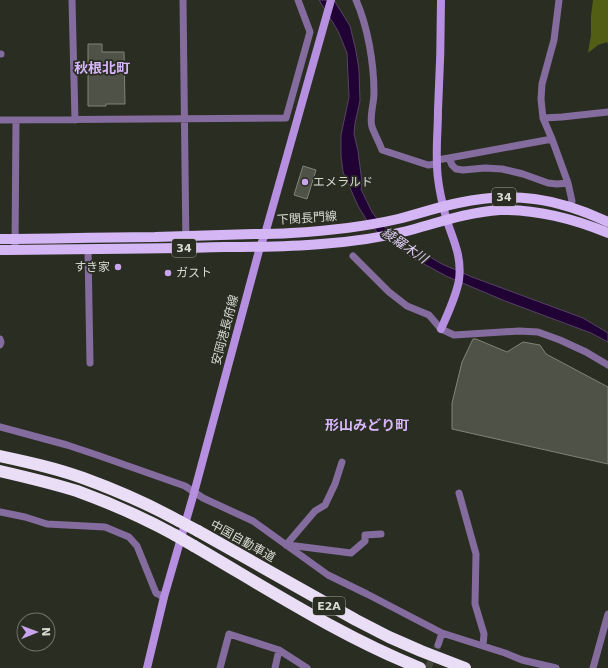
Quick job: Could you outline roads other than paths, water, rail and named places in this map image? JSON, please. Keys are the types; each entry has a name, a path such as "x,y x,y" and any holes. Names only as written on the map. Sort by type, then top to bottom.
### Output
{"highway":[{"name":"中国自動車道","path":"0,456 43,466 83,478 161,511 388,637 466,668"},
{"name":"E2A","path":"0,470 40,480 78,492 157,525 313,616 380,651 420,668"}],"main road":[{"name":"安岡港長府線","path":"146,668 260,246 332,0"},
{"path":"441,0 441,50 437,162 440,194 459,258 458,280 455,294 441,329"},
{"name":"下関長門線","path":"0,239 290,233 358,227 398,219 443,206 482,199 514,197 533,198 570,206 608,222"},
{"name":"34","path":"0,250 88,250 322,244 368,239 483,212 500,210 542,213 608,233"}],"street":[{"path":"72,0 75,120"},
{"path":"183,0 186,248"},
{"path":"0,120 286,118 310,32 298,0"},
{"path":"356,0 367,33 371,55 374,94 371,117 372,126 382,150 428,165 449,158 552,139"},
{"path":"559,0 554,40 542,84 541,99 543,118 568,183 572,201 570,206"},
{"path":"543,118 608,112"},
{"path":"15,250 16,120"},
{"path":"449,158 452,165 456,169 502,169 523,174 548,183 568,183"},
{"path":"88,250 90,363"},
{"path":"353,256 389,292 407,306 430,315 441,329 454,335 519,331 538,332 586,352 608,365"},
{"path":"0,339 0,345"},
{"path":"0,427 67,445 185,486 203,498 253,521 328,574 442,633 522,660 556,668"},
{"path":"286,545 315,510 325,505 335,484 342,462"},
{"path":"459,493 476,554 475,604 484,634 483,646"},
{"path":"0,512 25,517 47,524 104,527 129,538 136,546 156,593 164,597"},
{"path":"286,545 351,553 365,541 365,535 381,534"},
{"path":"593,668 608,618"},
{"path":"438,645 442,633"},
{"path":"220,668 229,634 279,650 307,668"},
{"path":"275,668 279,650"}],"water":[{"name":"綾羅木川","path":"319,0 334,0 350,26 359,70 360,101 354,134 362,182 361,189 372,212 382,225 404,242 442,264 472,277 583,318 608,333 608,342 591,333 505,301 446,276 413,258 378,233 366,219 358,206 343,172 341,156 341,135 349,97 347,53 338,31"}],"tunnel":[{"path":"428,668 438,645"}],"place":[{"name":"エメラルド","path":"305,182"},
{"name":"すき家","path":"118,267"},
{"name":"ガスト","path":"168,273"}],"district":[{"name":"秋根北町","path":"102,68"},
{"name":"形山みどり町","path":"367,425"}]}
